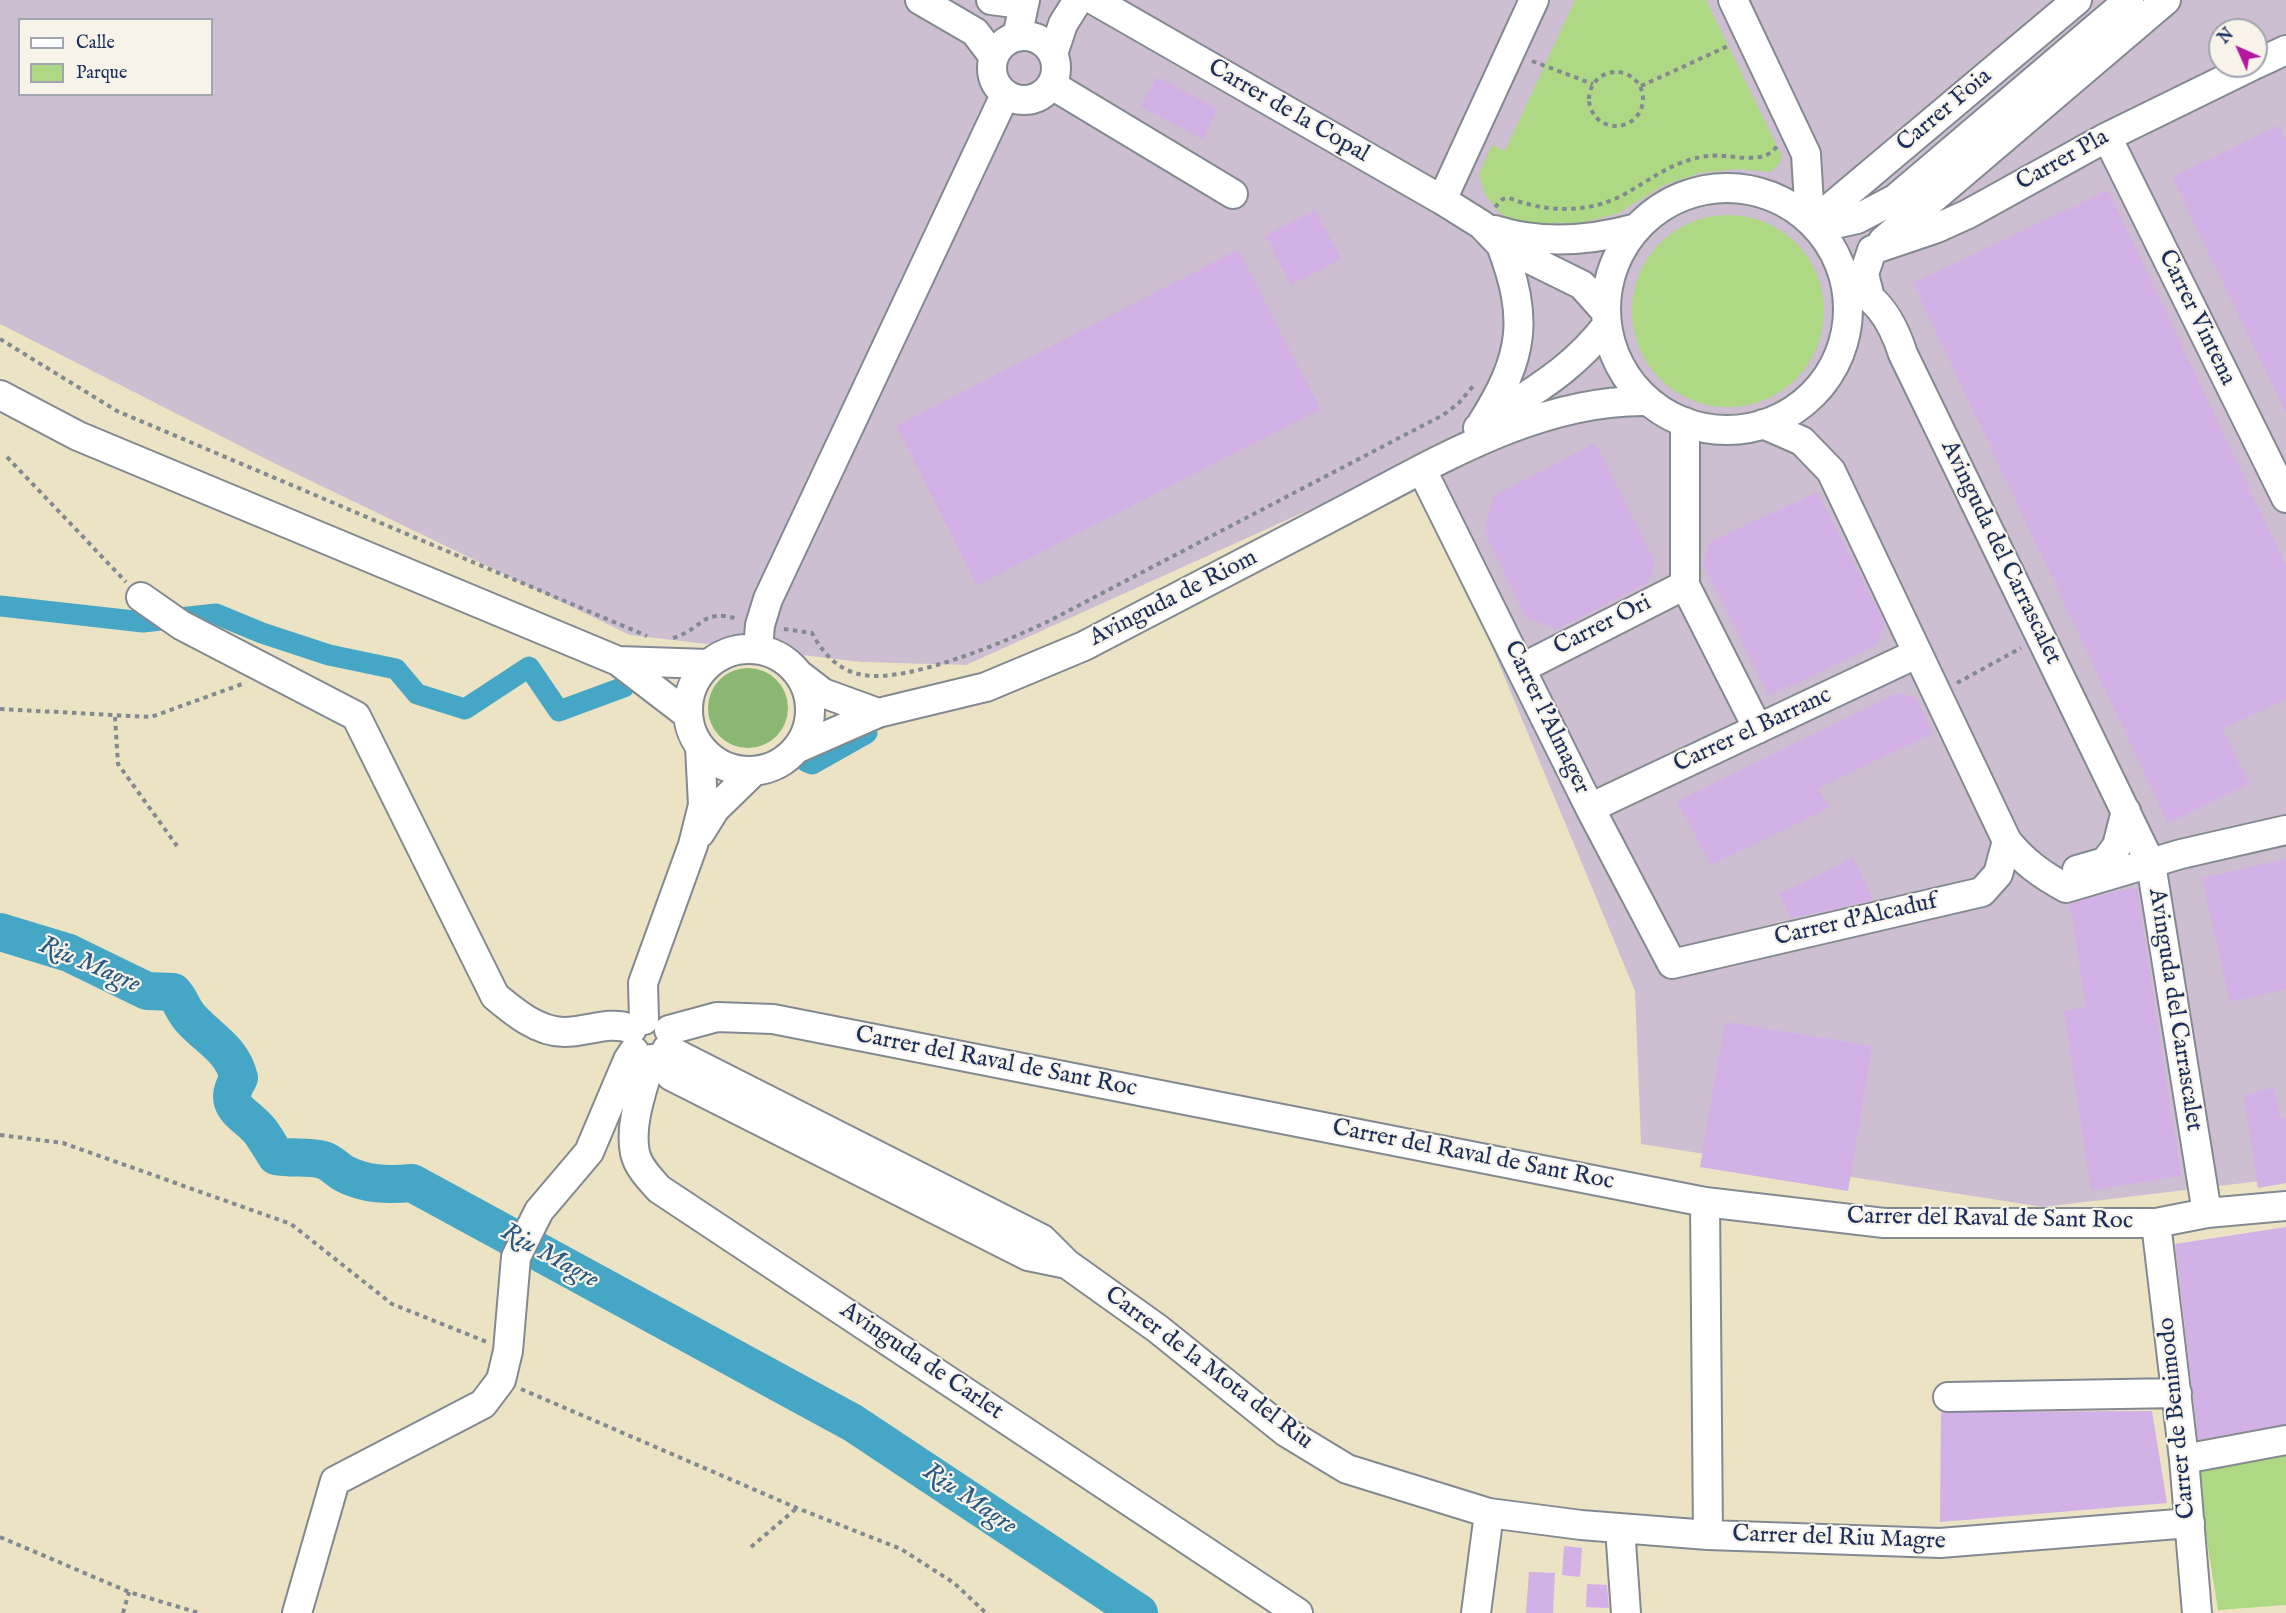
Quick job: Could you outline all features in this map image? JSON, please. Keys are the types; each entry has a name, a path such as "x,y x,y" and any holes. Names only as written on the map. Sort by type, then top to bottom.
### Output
{"street":[{"path":"920,0 975,32 994,57"},
{"path":"992,0 1023,2 1017,36"},
{"path":"1053,54 1063,24 1077,0"},
{"name":"Carrer de la Copal","path":"1094,0 1442,200 1491,235 1582,285 1607,319"},
{"path":"1442,200 1534,0"},
{"path":"1733,0 1784,132 1793,169 1785,182 1766,194"},
{"name":"Carrer Foia","path":"1813,224 2077,0"},
{"path":"1813,224 1857,219 1895,199 2130,0"},
{"path":"1854,289 1813,224 1797,209 1766,194 1743,189 1720,188 1697,192 1674,200 1654,212 1637,228 1613,267 1608,289 1607,319 1621,367 1648,401 1685,422 1724,430 1763,424 1802,404 1831,371 1846,330 1854,289 1872,250 2166,0"},
{"path":"1017,36 1038,39 1053,54 1056,64 1052,85 1036,98 1015,99 1005,95 993,78 994,57 999,48 1017,36"},
{"name":"Carrer Pla","path":"2268,58 2286,50"},
{"name":"Carrer Pla","path":"1872,250 1937,228 1968,214 2107,137 2227,78"},
{"path":"1052,85 1233,194"},
{"path":"801,676 808,694 811,713 806,732 796,749 777,764 754,771 733,769 715,761 699,747 691,731 687,714 689,695 696,678 708,664 723,654 741,649 759,637 768,599 1005,95"},
{"path":"1784,132 1806,154 1813,224"},
{"name":"Carrer Vintena","path":"2107,137 2286,498"},
{"name":"Carrer de la Copal","path":"1491,235 1506,233 1558,240 1602,237 1637,228"},
{"path":"1479,428 1510,372 1519,332 1516,291 1491,235"},
{"name":"Avinguda del Carrascalet","path":"1854,289 1896,332 1904,354 2151,864 2207,1213"},
{"name":"Avinguda de Riom","path":"1457,452 1479,428 1557,376 1593,343 1607,319"},
{"path":"0,395 78,436 618,661 687,714"},
{"name":"Avinguda de Riom","path":"796,749 878,713 986,687 1036,668 1084,646 1457,452 1567,409 1593,403 1648,401"},
{"path":"1685,422 1685,585 1758,729"},
{"path":"1763,424 1802,441 1832,471 1976,779 2007,841 2023,861 2066,888 2181,854 2286,830"},
{"name":"Carrer l'Almager","path":"1422,470 1590,808 1672,964"},
{"name":"Carrer Ori","path":"1521,668 1685,585"},
{"path":"149,603 181,625 356,716 495,996 524,1020 563,1033 622,1025 651,1042"},
{"path":"759,637 775,654 790,663 801,676 823,693 878,713"},
{"name":"Carrer el Barranc","path":"1590,808 1916,654"},
{"path":"618,661 708,664"},
{"path":"651,1042 643,983 693,845 703,805 699,747"},
{"path":"693,845 715,809 754,771"},
{"path":"1976,779 2002,790 2027,846 2040,856 2072,871 2105,862 2117,846 2126,811"},
{"name":"Carrer d'Alcaduf","path":"1672,964 1982,892 1998,874 2007,841"},
{"name":"Carrer del Raval de Sant Roc","path":"651,1042 717,1017 773,1019 1705,1202 1884,1223 2156,1222 2207,1213 2286,1206"},
{"path":"297,1613 335,1481 483,1404 501,1380 508,1351 516,1257 533,1220 589,1152 628,1059 651,1042"},
{"name":"Carrer de la Mota del Riu","path":"651,1042 671,1076 1028,1256 1067,1264 1158,1329 1286,1432 1347,1469 1489,1513"},
{"name":"Avinguda de Carlet","path":"651,1042 636,1115 634,1140 636,1155 659,1189 1298,1613"},
{"path":"1705,1202 1708,1535"},
{"name":"Carrer de Benimodo","path":"2156,1222 2184,1459 2197,1613"},
{"path":"1948,1397 2176,1392"},
{"path":"2184,1459 2286,1440"},
{"path":"1476,1613 1489,1513"},
{"name":"Carrer del Riu Magre","path":"1489,1513 1620,1528 1708,1535 1940,1543 2190,1523"},
{"path":"1620,1528 1626,1613"}],"path":[{"path":"1641,86 1731,45 1727,36"},
{"path":"1510,52 1593,84"},
{"path":"1615,71 1630,75 1641,86 1644,101 1636,118 1622,126 1612,126 1597,118 1591,110 1589,95 1593,84 1600,77 1615,71"},
{"path":"1491,235 1503,199 1550,209 1588,207 1619,197 1660,170 1692,159 1727,155 1765,157 1778,145 1784,132"},
{"path":"0,339 117,411 650,637"},
{"path":"661,638 683,634 714,615 728,615 759,637 812,633 827,657 845,669 876,676 913,670 983,650 1049,621 1443,415 1458,404 1476,382"},
{"path":"8,457 149,603"},
{"path":"1935,695 2041,637"},
{"path":"0,710 151,717 240,686 265,668"},
{"path":"115,717 118,764 177,846"},
{"path":"0,1135 63,1143 291,1224 392,1304 508,1351"},
{"path":"501,1380 797,1508 902,1549 954,1583 986,1613"},
{"path":"750,1546 797,1508"},
{"path":"0,1537 129,1592 198,1613"},
{"path":"123,1613 129,1592"}],"shaded area":[{"path":"0,0 2286,0 2286,1178 2043,1207 1641,1144 1635,991 1415,462 966,665 862,662 630,635 276,464 0,324"}],"green space":[{"path":"1575,0 1706,0 1782,156 1780,163 1770,172 1737,169 1700,173 1662,186 1619,213 1582,223 1527,223 1507,217 1498,211 1485,194 1479,174 1492,145 1505,151"},
{"path":"1719,215 1737,215 1765,222 1796,243 1817,274 1824,311 1817,348 1796,379 1765,400 1737,407 1719,407 1683,396 1654,372 1643,356 1636,339 1632,320 1632,302 1643,266 1667,237 1683,226 1700,219"},
{"path":"740,668 756,668 777,679 788,700 788,716 777,737 756,748 740,748 726,742 714,730 708,716 708,700 714,686 726,674"},
{"path":"2286,1452 2286,1605 2218,1610 2195,1466"}],"building":[{"path":"1157,77 1218,109 1203,139 1141,107"},
{"path":"2279,125 2286,140 2286,413 2172,177"},
{"path":"2108,190 2286,566 2286,699 2222,729 2249,784 2168,823 1913,283"},
{"path":"1315,210 1341,259 1291,285 1265,236"},
{"path":"1238,250 1320,409 977,585 896,426"},
{"path":"1595,443 1654,561 1649,582 1557,629 1526,618 1484,530 1494,496"},
{"path":"1817,492 1885,624 1875,646 1769,696 1703,563 1710,542"},
{"path":"1897,693 1915,697 1933,733 1818,788 1829,808 1711,865 1677,801"},
{"path":"1853,858 1873,900 1791,918 1779,894"},
{"path":"2286,859 2286,989 2230,1002 2202,878"},
{"path":"2137,888 2181,1176 2091,1190 2064,1011 2086,1007 2070,904"},
{"path":"1725,1022 1872,1046 1848,1191 1700,1167"},
{"path":"2274,1088 2281,1119 2286,1118 2286,1183 2258,1188 2244,1095"},
{"path":"2286,1227 2286,1424 2198,1440 2175,1244"},
{"path":"2152,1411 2167,1503 1940,1522 1941,1412"},
{"path":"1564,1546 1582,1548 1580,1577 1562,1575"},
{"path":"1529,1572 1555,1573 1553,1613 1526,1613"},
{"path":"1587,1584 1607,1585 1609,1608 1586,1607"}],"waterway":[{"path":"0,606 143,622 216,614 262,633 329,655 396,669 417,694 465,709 529,667 559,711 624,687"},
{"path":"807,762 812,764 867,733"},
{"name":"Riu Magre","path":"0,932 69,953 147,991 173,992 188,1016 231,1059 239,1078 232,1096 233,1103 241,1114 260,1131 276,1156 323,1160 351,1177 368,1182 412,1183 853,1423 1139,1613"}]}
